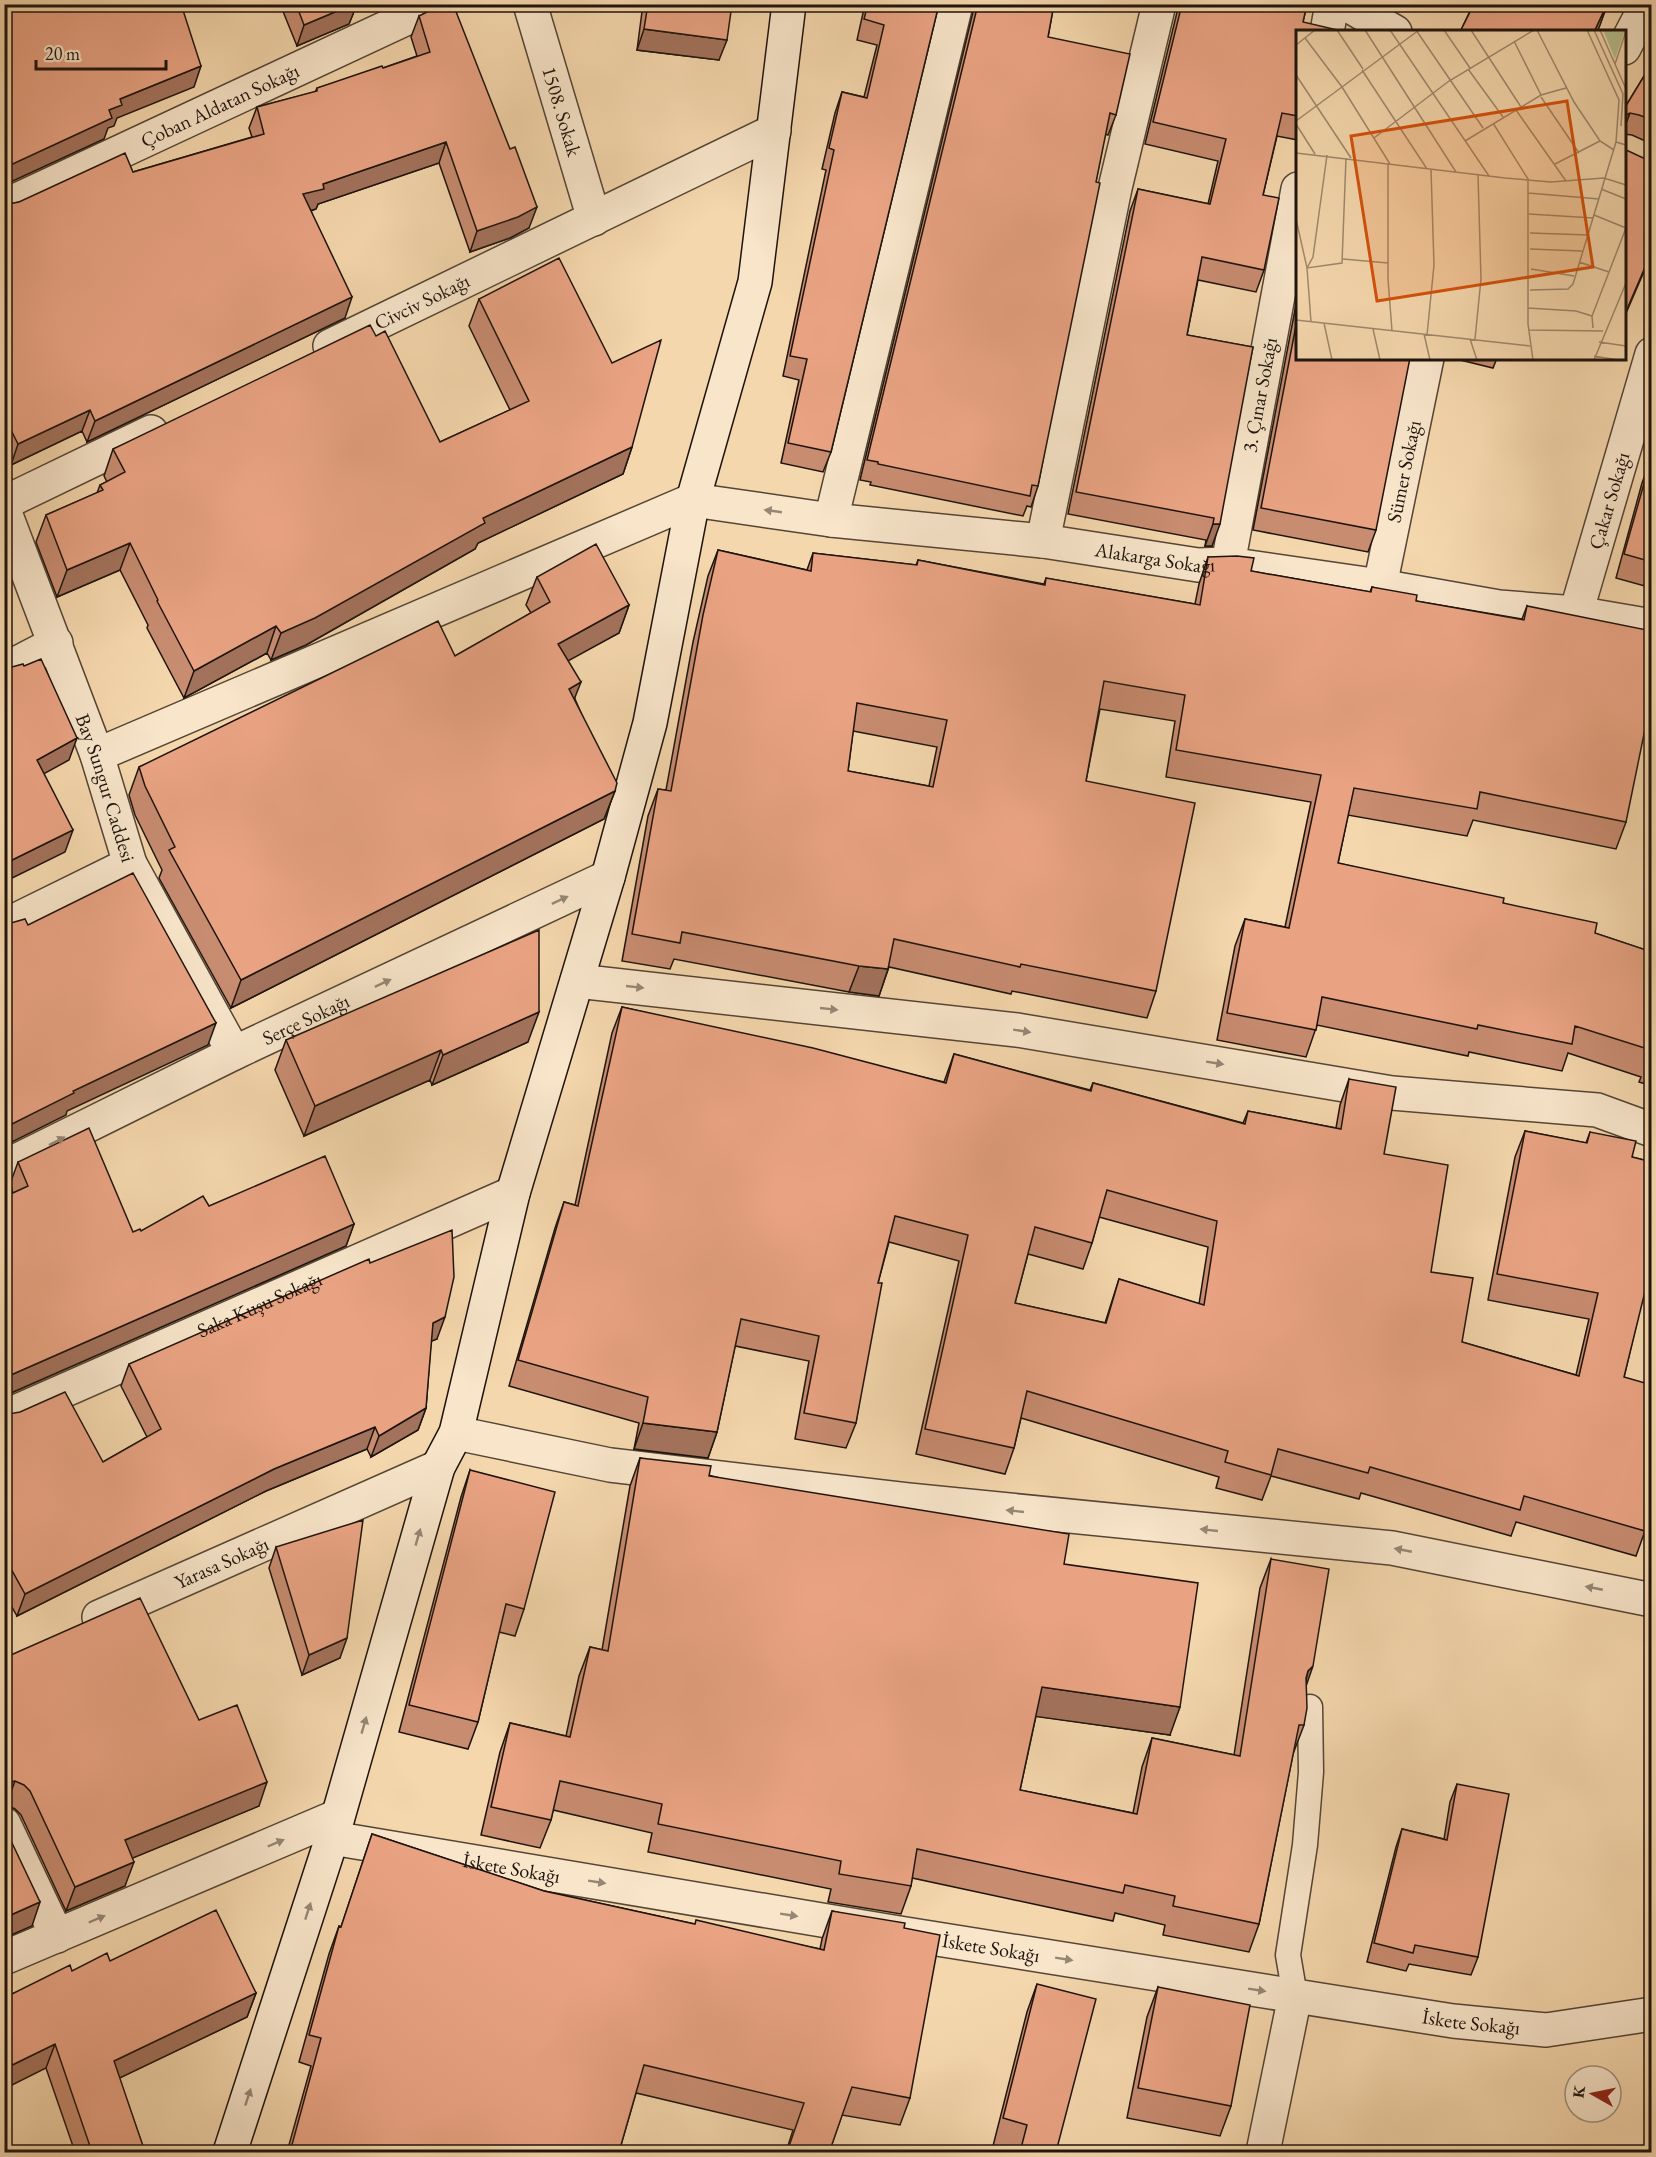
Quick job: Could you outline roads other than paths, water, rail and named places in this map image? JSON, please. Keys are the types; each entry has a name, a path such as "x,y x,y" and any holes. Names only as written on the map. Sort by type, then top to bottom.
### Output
{"street":[{"name":"Çoban Aldatan Sokağı","path":"4,206 437,4"},
{"name":"1508. Sokak","path":"530,4 594,219"},
{"path":"230,2152 335,1827 438,1467 456,1433 513,1193 608,877 650,723 693,500 755,282 789,4"},
{"path":"831,520 956,4"},
{"path":"1043,541 1115,188 1159,4"},
{"path":"1327,30 1332,4"},
{"path":"1346,4 1392,30"},
{"path":"1626,44 1647,4"},
{"name":"Civciv Sokağı","path":"305,358 774,131"},
{"name":"3. Çınar Sokağı","path":"1228,564 1296,200"},
{"name":"Çakar Sokağı","path":"1576,614 1652,354"},
{"name":"Sümer Sokağı","path":"1380,586 1427,360"},
{"path":"4,503 176,421"},
{"path":"97,755 693,500"},
{"name":"Alakarga Sokağı","path":"693,500 831,520 1043,541 1198,565 1228,564 1380,586 1499,607 1576,614 1652,626"},
{"name":"Bay Sungur Caddesi","path":"4,510 97,755 130,864 234,1053"},
{"path":"4,670 56,643"},
{"path":"4,926 130,864"},
{"name":"Serçe Sokağı","path":"4,1167 234,1053 608,877"},
{"path":"577,981 1017,1030 1392,1093 1597,1110 1652,1130"},
{"name":"Saka Kuşu Sokağı","path":"4,1417 513,1193"},
{"path":"456,1433 622,1467 908,1500 1392,1548 1652,1600"},
{"name":"Yarasa Sokağı","path":"70,1630 438,1467"},
{"path":"4,1824 57,1936"},
{"path":"4,1958 335,1827"},
{"name":"İskete Sokağı","path":"335,1827 905,1934 1453,2021 1546,2030 1652,2014"},
{"path":"1263,2152 1295,1996"}],"lane":[{"path":"1295,1996 1288,1955 1305,1845 1311,1772 1310,1707"}]}
